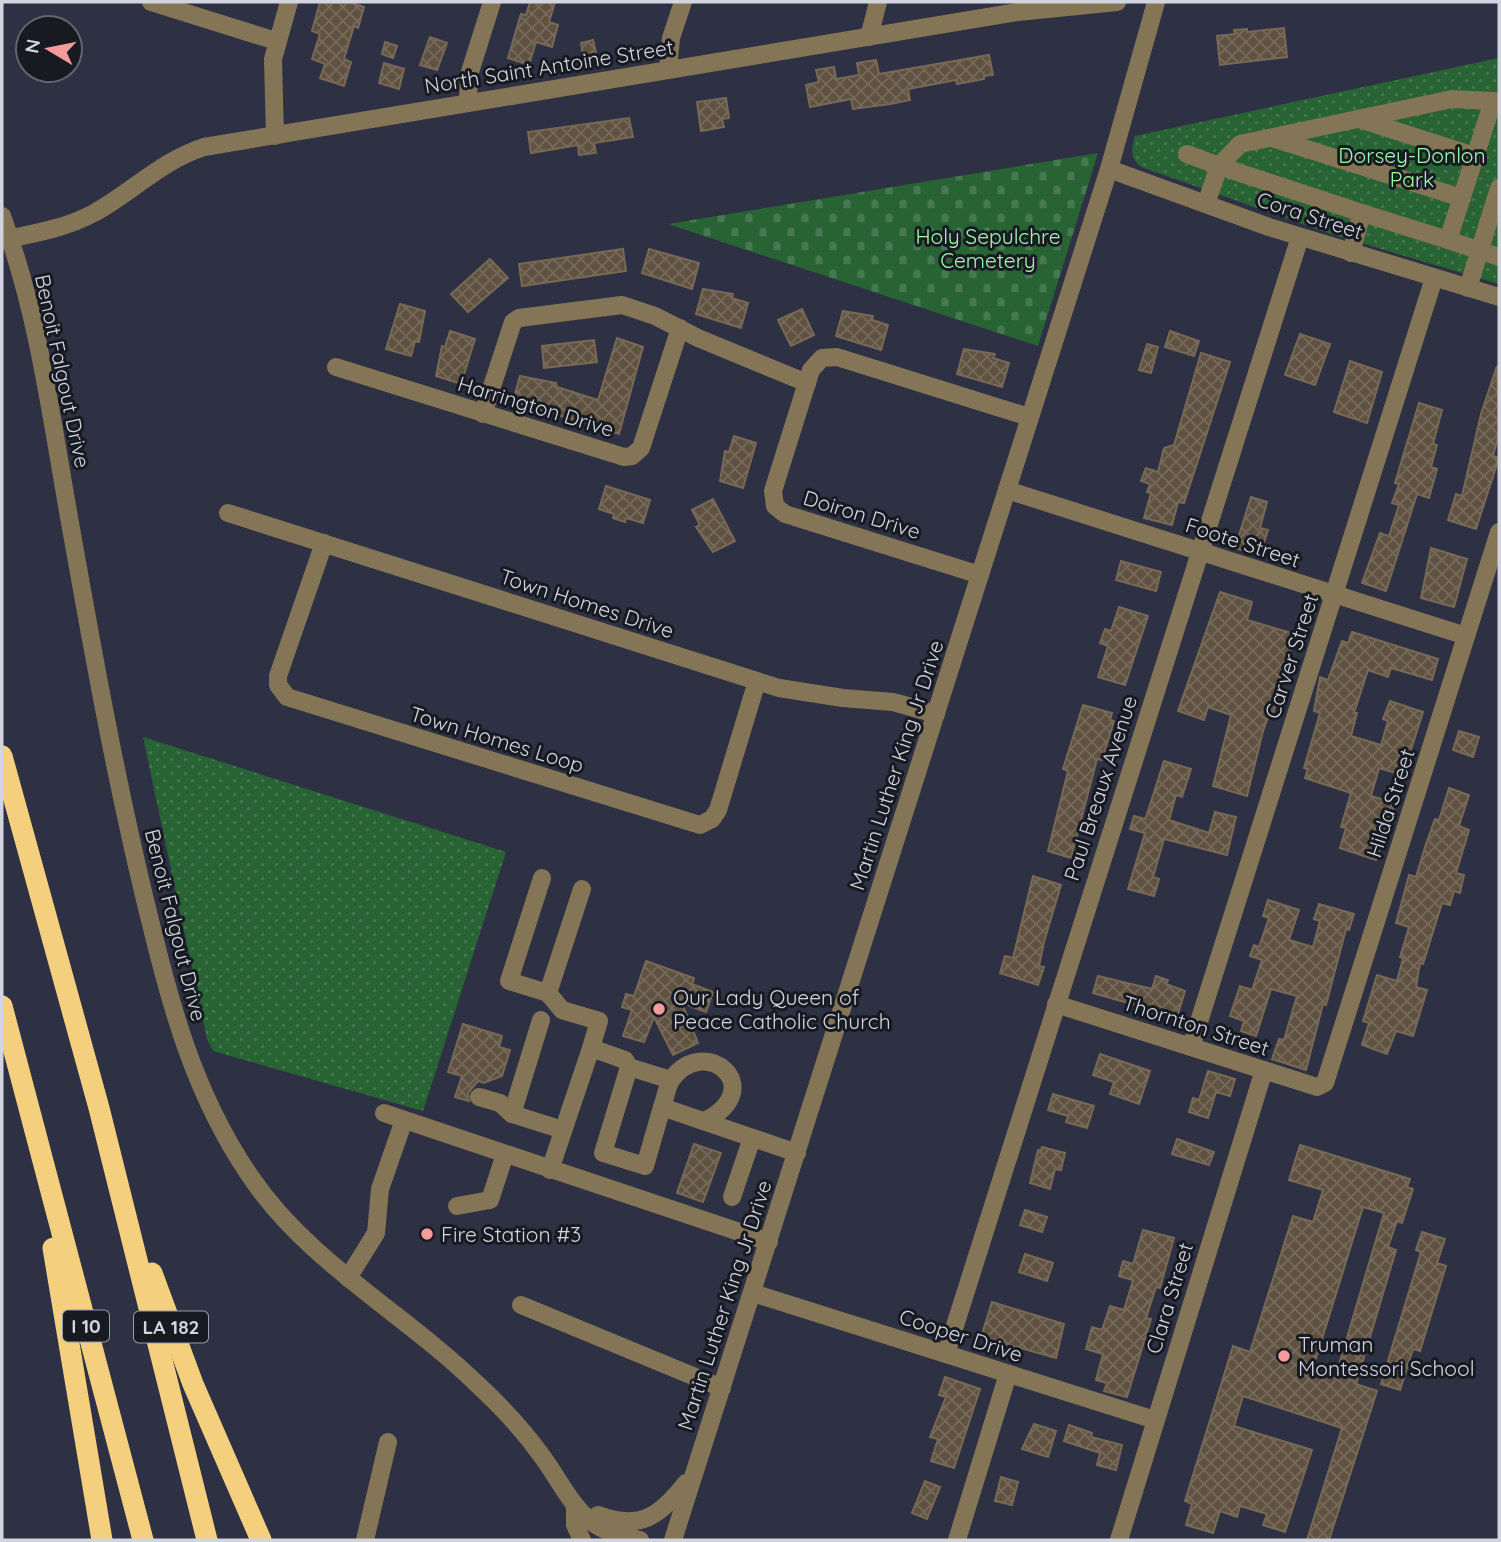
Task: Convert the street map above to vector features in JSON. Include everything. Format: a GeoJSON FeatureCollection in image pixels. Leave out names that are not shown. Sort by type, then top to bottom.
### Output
{"type":"FeatureCollection","features":[{"type":"Feature","properties":{"kind":"highway"},"geometry":{"type":"LineString","coordinates":[[2,756],[99,1108],[207,1540]]}},
{"type":"Feature","properties":{"kind":"highway","name":"I 10"},"geometry":{"type":"LineString","coordinates":[[2,1006],[143,1540]]}},
{"type":"Feature","properties":{"kind":"highway","name":"LA 182"},"geometry":{"type":"LineString","coordinates":[[99,1108],[164,1308],[261,1540]]}},
{"type":"Feature","properties":{"kind":"highway"},"geometry":{"type":"LineString","coordinates":[[30,1111],[102,1540]]}},
{"type":"Feature","properties":{"kind":"street"},"geometry":{"type":"LineString","coordinates":[[151,2],[276,41]]}},
{"type":"Feature","properties":{"kind":"street"},"geometry":{"type":"LineString","coordinates":[[275,136],[276,41],[289,2]]}},
{"type":"Feature","properties":{"kind":"street"},"geometry":{"type":"LineString","coordinates":[[468,102],[469,75],[492,2]]}},
{"type":"Feature","properties":{"kind":"street"},"geometry":{"type":"LineString","coordinates":[[668,70],[671,38],[682,2]]}},
{"type":"Feature","properties":{"kind":"street"},"geometry":{"type":"LineString","coordinates":[[869,37],[878,2]]}},
{"type":"Feature","properties":{"kind":"street","name":"North Saint Antoine Street"},"geometry":{"type":"LineString","coordinates":[[6,239],[72,223],[94,213],[178,156],[204,147],[869,37],[1018,7],[1117,2]]}},
{"type":"Feature","properties":{"kind":"street","name":"Martin Luther King Jr Drive"},"geometry":{"type":"LineString","coordinates":[[673,1540],[1109,169],[1156,2]]}},
{"type":"Feature","properties":{"kind":"street"},"geometry":{"type":"LineString","coordinates":[[1206,204],[1219,166],[1240,144],[1452,99],[1496,102],[1448,240]]}},
{"type":"Feature","properties":{"kind":"street"},"geometry":{"type":"LineString","coordinates":[[1359,118],[1475,156]]}},
{"type":"Feature","properties":{"kind":"street"},"geometry":{"type":"LineString","coordinates":[[1269,137],[1462,198]]}},
{"type":"Feature","properties":{"kind":"street"},"geometry":{"type":"LineString","coordinates":[[1188,154],[1499,257]]}},
{"type":"Feature","properties":{"kind":"street","name":"Cora Street"},"geometry":{"type":"LineString","coordinates":[[1109,169],[1300,237],[1499,297]]}},
{"type":"Feature","properties":{"kind":"street"},"geometry":{"type":"LineString","coordinates":[[1468,288],[1499,188]]}},
{"type":"Feature","properties":{"kind":"street"},"geometry":{"type":"LineString","coordinates":[[1351,253],[1363,213]]}},
{"type":"Feature","properties":{"kind":"street","name":"Benoit Falgout Drive"},"geometry":{"type":"LineString","coordinates":[[2,216],[6,239],[39,346],[125,818],[179,1033],[200,1088],[251,1178],[316,1253],[477,1384],[542,1455],[575,1505],[600,1533]]}},
{"type":"Feature","properties":{"kind":"street","name":"Paul Breaux Avenue"},"geometry":{"type":"LineString","coordinates":[[946,1354],[1300,237]]}},
{"type":"Feature","properties":{"kind":"street","name":"Carver Street"},"geometry":{"type":"LineString","coordinates":[[1191,1047],[1434,278]]}},
{"type":"Feature","properties":{"kind":"street"},"geometry":{"type":"LineString","coordinates":[[484,414],[509,328],[519,318],[621,305],[807,383],[815,363],[822,358],[837,357],[1029,417]]}},
{"type":"Feature","properties":{"kind":"street","name":"Harrington Drive"},"geometry":{"type":"LineString","coordinates":[[336,367],[624,457],[632,456],[641,447],[680,328]]}},
{"type":"Feature","properties":{"kind":"street","name":"Doiron Drive"},"geometry":{"type":"LineString","coordinates":[[807,383],[773,491],[775,506],[785,514],[981,575]]}},
{"type":"Feature","properties":{"kind":"street","name":"Foote Street"},"geometry":{"type":"LineString","coordinates":[[1007,490],[1466,636]]}},
{"type":"Feature","properties":{"kind":"street","name":"Town Homes Drive"},"geometry":{"type":"LineString","coordinates":[[228,513],[757,681],[799,692],[894,702],[936,715]]}},
{"type":"Feature","properties":{"kind":"street","name":"Hilda Street"},"geometry":{"type":"LineString","coordinates":[[1321,1087],[1499,532]]}},
{"type":"Feature","properties":{"kind":"street","name":"Town Homes Loop"},"geometry":{"type":"LineString","coordinates":[[324,543],[278,676],[278,685],[287,697],[700,825],[712,819],[718,810],[757,681]]}},
{"type":"Feature","properties":{"kind":"street"},"geometry":{"type":"LineString","coordinates":[[542,878],[509,981],[548,993],[562,1010],[599,1021],[550,1170]]}},
{"type":"Feature","properties":{"kind":"street"},"geometry":{"type":"LineString","coordinates":[[548,993],[582,889]]}},
{"type":"Feature","properties":{"kind":"street","name":"Thornton Street"},"geometry":{"type":"LineString","coordinates":[[1056,1004],[1321,1087]]}},
{"type":"Feature","properties":{"kind":"street"},"geometry":{"type":"LineString","coordinates":[[512,1114],[541,1020]]}},
{"type":"Feature","properties":{"kind":"street"},"geometry":{"type":"LineString","coordinates":[[591,1048],[625,1060],[629,1067],[671,1080]]}},
{"type":"Feature","properties":{"kind":"street"},"geometry":{"type":"LineString","coordinates":[[629,1067],[603,1153],[645,1166],[671,1080],[704,1061],[714,1061],[726,1070],[731,1083],[730,1101],[726,1109],[705,1121]]}},
{"type":"Feature","properties":{"kind":"street","name":"Clara Street"},"geometry":{"type":"LineString","coordinates":[[1119,1540],[1264,1070]]}},
{"type":"Feature","properties":{"kind":"street"},"geometry":{"type":"LineString","coordinates":[[479,1097],[500,1103],[512,1114],[563,1130]]}},
{"type":"Feature","properties":{"kind":"street"},"geometry":{"type":"LineString","coordinates":[[662,1107],[797,1153]]}},
{"type":"Feature","properties":{"kind":"street"},"geometry":{"type":"LineString","coordinates":[[384,1113],[769,1242]]}},
{"type":"Feature","properties":{"kind":"street"},"geometry":{"type":"LineString","coordinates":[[348,1278],[376,1233],[380,1189],[404,1120]]}},
{"type":"Feature","properties":{"kind":"street"},"geometry":{"type":"LineString","coordinates":[[732,1197],[752,1138]]}},
{"type":"Feature","properties":{"kind":"street"},"geometry":{"type":"LineString","coordinates":[[457,1206],[490,1200],[505,1154]]}},
{"type":"Feature","properties":{"kind":"street","name":"Cooper Drive"},"geometry":{"type":"LineString","coordinates":[[753,1293],[1155,1420]]}},
{"type":"Feature","properties":{"kind":"street"},"geometry":{"type":"LineString","coordinates":[[522,1305],[722,1388]]}},
{"type":"Feature","properties":{"kind":"street"},"geometry":{"type":"LineString","coordinates":[[957,1540],[1008,1374]]}},
{"type":"Feature","properties":{"kind":"street"},"geometry":{"type":"LineString","coordinates":[[365,1540],[388,1442]]}},
{"type":"Feature","properties":{"kind":"street"},"geometry":{"type":"LineString","coordinates":[[575,1505],[601,1517],[640,1522],[671,1502],[695,1471]]}},
{"type":"Feature","properties":{"kind":"street","name":"Benoit Falgout Drive"},"geometry":{"type":"LineString","coordinates":[[575,1505],[575,1525],[582,1540]]}},
{"type":"Feature","properties":{"kind":"street"},"geometry":{"type":"LineString","coordinates":[[600,1533],[640,1540]]}},
{"type":"Feature","properties":{"kind":"green space","name":"Dorsey-Donlon Park"},"geometry":{"type":"Polygon","coordinates":[[[1499,58],[1499,284],[1331,234],[1144,168],[1136,162],[1133,154],[1135,136],[1499,58]]]}},
{"type":"Feature","properties":{"kind":"green space","name":"Holy Sepulchre Cemetery"},"geometry":{"type":"Polygon","coordinates":[[[1098,153],[1038,346],[668,224],[1098,153]]]}},
{"type":"Feature","properties":{"kind":"green space"},"geometry":{"type":"Polygon","coordinates":[[[143,737],[506,852],[423,1111],[213,1051],[207,1039],[143,737]]]}},
{"type":"Feature","properties":{"kind":"building"},"geometry":{"type":"Polygon","coordinates":[[[320,2],[349,2],[364,7],[358,28],[354,26],[344,59],[351,62],[344,86],[320,78],[325,64],[312,59],[320,34],[312,31],[320,2]]]}},
{"type":"Feature","properties":{"kind":"building"},"geometry":{"type":"Polygon","coordinates":[[[530,2],[555,2],[549,22],[558,25],[552,47],[536,42],[529,65],[508,58],[521,14],[526,15],[530,2]]]}},
{"type":"Feature","properties":{"kind":"building"},"geometry":{"type":"Polygon","coordinates":[[[1284,28],[1287,57],[1220,65],[1217,36],[1235,34],[1234,30],[1247,29],[1247,32],[1284,28]]]}},
{"type":"Feature","properties":{"kind":"building"},"geometry":{"type":"Polygon","coordinates":[[[430,37],[447,43],[437,70],[420,65],[430,37]]]}},
{"type":"Feature","properties":{"kind":"building"},"geometry":{"type":"Polygon","coordinates":[[[593,40],[596,53],[583,55],[581,43],[593,40]]]}},
{"type":"Feature","properties":{"kind":"building"},"geometry":{"type":"Polygon","coordinates":[[[385,42],[397,46],[393,58],[382,54],[385,42]]]}},
{"type":"Feature","properties":{"kind":"building"},"geometry":{"type":"Polygon","coordinates":[[[989,55],[993,75],[984,76],[984,79],[957,84],[956,80],[908,89],[910,100],[890,104],[853,109],[851,99],[810,107],[806,85],[819,82],[816,70],[834,67],[836,79],[859,75],[857,63],[876,60],[879,74],[989,55]]]}},
{"type":"Feature","properties":{"kind":"building"},"geometry":{"type":"Polygon","coordinates":[[[384,63],[404,69],[399,89],[379,83],[384,63]]]}},
{"type":"Feature","properties":{"kind":"building"},"geometry":{"type":"Polygon","coordinates":[[[726,98],[729,118],[722,119],[724,127],[701,131],[697,102],[726,98]]]}},
{"type":"Feature","properties":{"kind":"building"},"geometry":{"type":"Polygon","coordinates":[[[629,118],[633,137],[594,143],[596,153],[579,155],[578,145],[531,153],[528,132],[629,118]]]}},
{"type":"Feature","properties":{"kind":"building"},"geometry":{"type":"Polygon","coordinates":[[[623,249],[626,271],[522,286],[519,264],[623,249]]]}},
{"type":"Feature","properties":{"kind":"building"},"geometry":{"type":"Polygon","coordinates":[[[649,249],[699,263],[692,289],[642,273],[649,249]]]}},
{"type":"Feature","properties":{"kind":"building"},"geometry":{"type":"Polygon","coordinates":[[[490,259],[508,278],[468,312],[451,294],[490,259]]]}},
{"type":"Feature","properties":{"kind":"building"},"geometry":{"type":"Polygon","coordinates":[[[703,289],[733,294],[732,298],[748,303],[741,328],[696,314],[703,289]]]}},
{"type":"Feature","properties":{"kind":"building"},"geometry":{"type":"Polygon","coordinates":[[[400,304],[425,311],[419,342],[415,341],[411,356],[386,349],[400,304]]]}},
{"type":"Feature","properties":{"kind":"building"},"geometry":{"type":"Polygon","coordinates":[[[802,309],[814,335],[791,346],[778,320],[802,309]]]}},
{"type":"Feature","properties":{"kind":"building"},"geometry":{"type":"Polygon","coordinates":[[[843,311],[873,316],[872,320],[888,325],[881,350],[836,336],[843,311]]]}},
{"type":"Feature","properties":{"kind":"building"},"geometry":{"type":"Polygon","coordinates":[[[450,331],[475,339],[461,384],[436,376],[442,346],[445,347],[450,331]]]}},
{"type":"Feature","properties":{"kind":"building"},"geometry":{"type":"Polygon","coordinates":[[[1170,331],[1199,341],[1194,356],[1165,347],[1170,331]]]}},
{"type":"Feature","properties":{"kind":"building"},"geometry":{"type":"Polygon","coordinates":[[[1300,334],[1330,344],[1315,385],[1285,375],[1300,334]]]}},
{"type":"Feature","properties":{"kind":"building"},"geometry":{"type":"Polygon","coordinates":[[[617,338],[643,347],[619,434],[513,401],[520,376],[556,383],[557,387],[598,400],[617,338]]]}},
{"type":"Feature","properties":{"kind":"building"},"geometry":{"type":"Polygon","coordinates":[[[594,340],[597,362],[544,368],[542,346],[594,340]]]}},
{"type":"Feature","properties":{"kind":"building"},"geometry":{"type":"Polygon","coordinates":[[[1147,344],[1158,347],[1151,373],[1139,370],[1147,344]]]}},
{"type":"Feature","properties":{"kind":"building"},"geometry":{"type":"Polygon","coordinates":[[[964,349],[995,354],[993,358],[1009,363],[1002,387],[957,374],[964,349]]]}},
{"type":"Feature","properties":{"kind":"building"},"geometry":{"type":"Polygon","coordinates":[[[1201,353],[1230,362],[1184,503],[1178,502],[1172,525],[1144,518],[1151,493],[1147,492],[1150,484],[1141,481],[1146,468],[1158,472],[1164,448],[1174,445],[1201,353]]]}},
{"type":"Feature","properties":{"kind":"building"},"geometry":{"type":"Polygon","coordinates":[[[1350,361],[1382,372],[1367,423],[1334,412],[1350,361]]]}},
{"type":"Feature","properties":{"kind":"building"},"geometry":{"type":"Polygon","coordinates":[[[1497,366],[1499,434],[1493,456],[1499,458],[1476,529],[1448,520],[1456,494],[1462,496],[1481,414],[1497,366]]]}},
{"type":"Feature","properties":{"kind":"building"},"geometry":{"type":"Polygon","coordinates":[[[1419,403],[1442,410],[1433,444],[1437,445],[1431,467],[1437,469],[1429,498],[1417,494],[1386,591],[1362,583],[1380,533],[1389,536],[1399,505],[1392,503],[1399,484],[1395,483],[1419,403]]]}},
{"type":"Feature","properties":{"kind":"building"},"geometry":{"type":"Polygon","coordinates":[[[734,436],[756,443],[743,488],[720,481],[725,451],[729,452],[734,436]]]}},
{"type":"Feature","properties":{"kind":"building"},"geometry":{"type":"Polygon","coordinates":[[[606,486],[650,500],[643,523],[626,518],[625,522],[613,518],[614,514],[599,509],[606,486]]]}},
{"type":"Feature","properties":{"kind":"building"},"geometry":{"type":"Polygon","coordinates":[[[1251,497],[1267,502],[1260,528],[1268,530],[1260,555],[1235,548],[1251,497]]]}},
{"type":"Feature","properties":{"kind":"building"},"geometry":{"type":"Polygon","coordinates":[[[713,499],[735,541],[713,552],[696,527],[700,525],[692,510],[713,499]]]}},
{"type":"Feature","properties":{"kind":"building"},"geometry":{"type":"Polygon","coordinates":[[[1431,548],[1467,559],[1454,607],[1421,598],[1431,548]]]}},
{"type":"Feature","properties":{"kind":"building"},"geometry":{"type":"Polygon","coordinates":[[[1121,561],[1161,572],[1156,591],[1116,580],[1121,561]]]}},
{"type":"Feature","properties":{"kind":"building"},"geometry":{"type":"Polygon","coordinates":[[[1220,592],[1252,602],[1247,620],[1295,634],[1273,713],[1270,712],[1263,731],[1247,796],[1213,786],[1231,715],[1208,707],[1204,720],[1178,711],[1220,592]]]}},
{"type":"Feature","properties":{"kind":"building"},"geometry":{"type":"Polygon","coordinates":[[[1119,607],[1148,616],[1125,685],[1098,677],[1108,646],[1100,643],[1105,629],[1111,631],[1119,607]]]}},
{"type":"Feature","properties":{"kind":"building"},"geometry":{"type":"Polygon","coordinates":[[[1352,632],[1438,659],[1432,680],[1391,668],[1388,677],[1368,670],[1354,713],[1357,713],[1351,736],[1381,745],[1388,721],[1383,719],[1390,701],[1423,712],[1403,775],[1379,768],[1371,796],[1395,803],[1376,860],[1340,848],[1346,828],[1341,827],[1351,793],[1305,778],[1308,769],[1304,768],[1320,713],[1314,711],[1320,677],[1328,680],[1342,641],[1348,643],[1352,632]]]}},
{"type":"Feature","properties":{"kind":"building"},"geometry":{"type":"Polygon","coordinates":[[[1083,705],[1112,713],[1110,720],[1114,721],[1102,760],[1097,759],[1071,858],[1048,851],[1068,771],[1063,769],[1083,705]]]}},
{"type":"Feature","properties":{"kind":"building"},"geometry":{"type":"Polygon","coordinates":[[[1459,731],[1479,737],[1473,757],[1453,750],[1459,731]]]}},
{"type":"Feature","properties":{"kind":"building"},"geometry":{"type":"Polygon","coordinates":[[[1164,761],[1191,769],[1182,797],[1176,795],[1169,820],[1209,833],[1215,812],[1236,817],[1227,855],[1164,839],[1153,877],[1159,879],[1154,896],[1128,889],[1145,833],[1130,829],[1134,816],[1145,819],[1164,761]]]}},
{"type":"Feature","properties":{"kind":"building"},"geometry":{"type":"Polygon","coordinates":[[[1449,788],[1469,795],[1459,826],[1469,830],[1456,873],[1464,875],[1460,893],[1454,891],[1450,905],[1442,903],[1423,964],[1420,963],[1416,987],[1427,990],[1413,1036],[1396,1031],[1387,1054],[1362,1045],[1369,1023],[1363,1021],[1377,975],[1397,981],[1403,958],[1400,957],[1409,927],[1396,923],[1409,875],[1416,877],[1435,819],[1439,820],[1449,788]]]}},
{"type":"Feature","properties":{"kind":"building"},"geometry":{"type":"Polygon","coordinates":[[[1033,876],[1061,885],[1044,942],[1039,966],[1044,967],[1038,985],[1000,973],[1005,956],[1013,958],[1033,876]]]}},
{"type":"Feature","properties":{"kind":"building"},"geometry":{"type":"Polygon","coordinates":[[[1268,900],[1299,910],[1289,940],[1313,947],[1320,921],[1314,919],[1319,904],[1354,914],[1349,930],[1346,929],[1306,1070],[1272,1059],[1279,1039],[1284,1040],[1297,996],[1271,989],[1256,1036],[1241,1031],[1244,1021],[1230,1016],[1240,986],[1252,990],[1262,960],[1250,956],[1254,945],[1259,947],[1269,918],[1263,916],[1268,900]]]}},
{"type":"Feature","properties":{"kind":"building","name":"Our Lady Queen of Peace Catholic Church"},"geometry":{"type":"Polygon","coordinates":[[[646,961],[694,978],[692,984],[713,992],[706,1012],[682,1003],[698,1043],[673,1055],[654,1017],[644,1042],[623,1036],[632,1010],[622,1007],[626,994],[634,996],[646,961]]]}},
{"type":"Feature","properties":{"kind":"building"},"geometry":{"type":"Polygon","coordinates":[[[1098,976],[1152,989],[1156,976],[1168,980],[1166,984],[1185,991],[1177,1017],[1093,993],[1098,976]]]}},
{"type":"Feature","properties":{"kind":"building"},"geometry":{"type":"Polygon","coordinates":[[[463,1024],[502,1036],[499,1047],[510,1050],[502,1076],[484,1083],[478,1081],[468,1093],[469,1101],[455,1097],[462,1076],[448,1072],[463,1024]]]}},
{"type":"Feature","properties":{"kind":"building"},"geometry":{"type":"Polygon","coordinates":[[[1100,1054],[1150,1071],[1139,1104],[1110,1094],[1114,1082],[1093,1075],[1100,1054]]]}},
{"type":"Feature","properties":{"kind":"building"},"geometry":{"type":"Polygon","coordinates":[[[1208,1071],[1235,1079],[1230,1096],[1216,1092],[1208,1118],[1189,1112],[1193,1098],[1199,1100],[1208,1071]]]}},
{"type":"Feature","properties":{"kind":"building"},"geometry":{"type":"Polygon","coordinates":[[[1053,1094],[1094,1106],[1087,1128],[1066,1122],[1068,1116],[1048,1110],[1053,1094]]]}},
{"type":"Feature","properties":{"kind":"building"},"geometry":{"type":"Polygon","coordinates":[[[1177,1139],[1214,1152],[1209,1165],[1172,1154],[1177,1139]]]}},
{"type":"Feature","properties":{"kind":"building"},"geometry":{"type":"Polygon","coordinates":[[[694,1144],[721,1153],[703,1202],[677,1193],[694,1144]]]}},
{"type":"Feature","properties":{"kind":"building"},"geometry":{"type":"Polygon","coordinates":[[[1300,1145],[1410,1179],[1407,1187],[1413,1189],[1402,1223],[1397,1221],[1388,1247],[1396,1250],[1356,1384],[1377,1391],[1329,1540],[1307,1540],[1342,1428],[1243,1396],[1234,1426],[1312,1450],[1285,1532],[1263,1525],[1267,1514],[1240,1506],[1237,1517],[1220,1511],[1213,1533],[1186,1525],[1192,1504],[1185,1501],[1233,1346],[1250,1352],[1293,1216],[1313,1222],[1323,1190],[1289,1180],[1300,1145]],[[1363,1207],[1312,1371],[1335,1378],[1384,1213],[1363,1207]]]}},
{"type":"Feature","properties":{"kind":"building"},"geometry":{"type":"Polygon","coordinates":[[[1042,1147],[1065,1153],[1061,1170],[1055,1169],[1050,1189],[1030,1183],[1038,1150],[1041,1151],[1042,1147]]]}},
{"type":"Feature","properties":{"kind":"building"},"geometry":{"type":"Polygon","coordinates":[[[1025,1210],[1047,1217],[1042,1232],[1020,1225],[1025,1210]]]}},
{"type":"Feature","properties":{"kind":"building"},"geometry":{"type":"Polygon","coordinates":[[[1143,1230],[1174,1238],[1160,1288],[1156,1287],[1146,1318],[1151,1319],[1127,1397],[1104,1391],[1107,1383],[1096,1380],[1103,1354],[1086,1349],[1092,1327],[1102,1330],[1110,1306],[1124,1310],[1133,1280],[1119,1276],[1123,1261],[1133,1264],[1143,1230]]]}},
{"type":"Feature","properties":{"kind":"building"},"geometry":{"type":"Polygon","coordinates":[[[1422,1232],[1445,1239],[1437,1263],[1446,1266],[1420,1351],[1413,1349],[1400,1390],[1381,1384],[1421,1252],[1416,1250],[1422,1232]]]}},
{"type":"Feature","properties":{"kind":"building"},"geometry":{"type":"Polygon","coordinates":[[[1025,1254],[1053,1263],[1047,1281],[1019,1272],[1025,1254]]]}},
{"type":"Feature","properties":{"kind":"building"},"geometry":{"type":"Polygon","coordinates":[[[992,1302],[1064,1324],[1056,1358],[981,1337],[992,1302]]]}},
{"type":"Feature","properties":{"kind":"building"},"geometry":{"type":"Polygon","coordinates":[[[945,1377],[980,1389],[954,1468],[931,1461],[938,1439],[930,1437],[946,1397],[939,1395],[945,1377]]]}},
{"type":"Feature","properties":{"kind":"building"},"geometry":{"type":"Polygon","coordinates":[[[1034,1424],[1056,1431],[1048,1457],[1022,1449],[1034,1424]]]}},
{"type":"Feature","properties":{"kind":"building"},"geometry":{"type":"Polygon","coordinates":[[[1069,1425],[1092,1433],[1091,1437],[1122,1445],[1116,1470],[1097,1465],[1100,1453],[1064,1441],[1069,1425]]]}},
{"type":"Feature","properties":{"kind":"building"},"geometry":{"type":"Polygon","coordinates":[[[1001,1477],[1018,1482],[1012,1505],[995,1501],[1001,1477]]]}},
{"type":"Feature","properties":{"kind":"building"},"geometry":{"type":"Polygon","coordinates":[[[925,1481],[940,1487],[927,1519],[912,1513],[925,1481]]]}},
{"type":"Feature","properties":{"kind":"place","name":"Our Lady Queen of Peace Catholic Church"},"geometry":{"type":"Point","coordinates":[659,1009]}},
{"type":"Feature","properties":{"kind":"place","name":"Fire Station #3"},"geometry":{"type":"Point","coordinates":[427,1234]}},
{"type":"Feature","properties":{"kind":"place","name":"Truman Montessori School"},"geometry":{"type":"Point","coordinates":[1284,1356]}}]}
